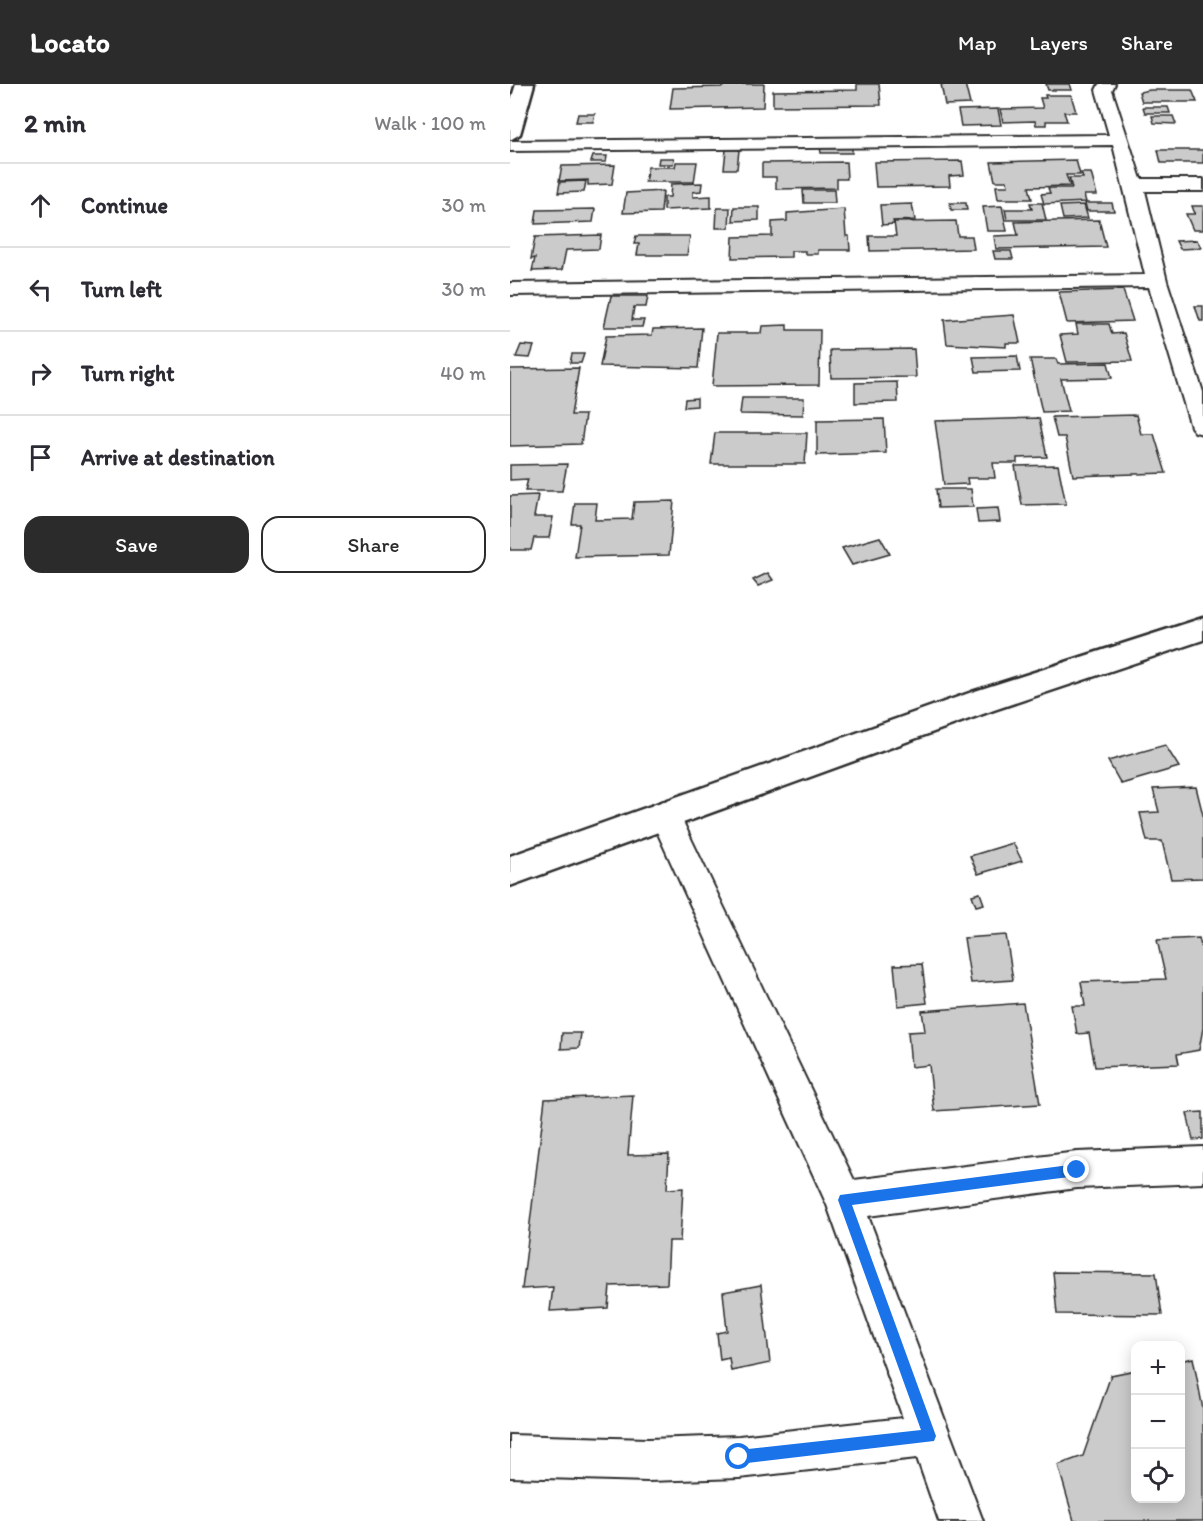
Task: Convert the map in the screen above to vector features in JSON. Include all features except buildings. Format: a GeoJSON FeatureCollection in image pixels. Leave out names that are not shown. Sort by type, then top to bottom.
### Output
{"type":"FeatureCollection","features":[{"type":"Feature","properties":{"kind":"street"},"geometry":{"type":"LineString","coordinates":[[510,134],[525,84]]}},
{"type":"Feature","properties":{"kind":"street"},"geometry":{"type":"LineString","coordinates":[[1107,84],[1104,90],[1134,185],[1157,281],[1203,427]]}},
{"type":"Feature","properties":{"kind":"street"},"geometry":{"type":"LineString","coordinates":[[510,146],[1119,140]]}},
{"type":"Feature","properties":{"kind":"street"},"geometry":{"type":"LineString","coordinates":[[1134,185],[1203,185]]}},
{"type":"Feature","properties":{"kind":"street"},"geometry":{"type":"LineString","coordinates":[[510,289],[1157,281]]}},
{"type":"Feature","properties":{"kind":"street"},"geometry":{"type":"LineString","coordinates":[[510,871],[983,701],[1203,629]]}},
{"type":"Feature","properties":{"kind":"street"},"geometry":{"type":"LineString","coordinates":[[664,814],[844,1200],[961,1521]]}},
{"type":"Feature","properties":{"kind":"street"},"geometry":{"type":"LineString","coordinates":[[844,1200],[1077,1170],[1203,1165]]}},
{"type":"Feature","properties":{"kind":"street"},"geometry":{"type":"LineString","coordinates":[[510,1456],[648,1460],[739,1457],[930,1436]]}},
{"type":"Feature","properties":{"kind":"route"},"geometry":{"type":"LineString","coordinates":[[739,1457],[930,1436],[844,1200],[1077,1170]]}}]}
